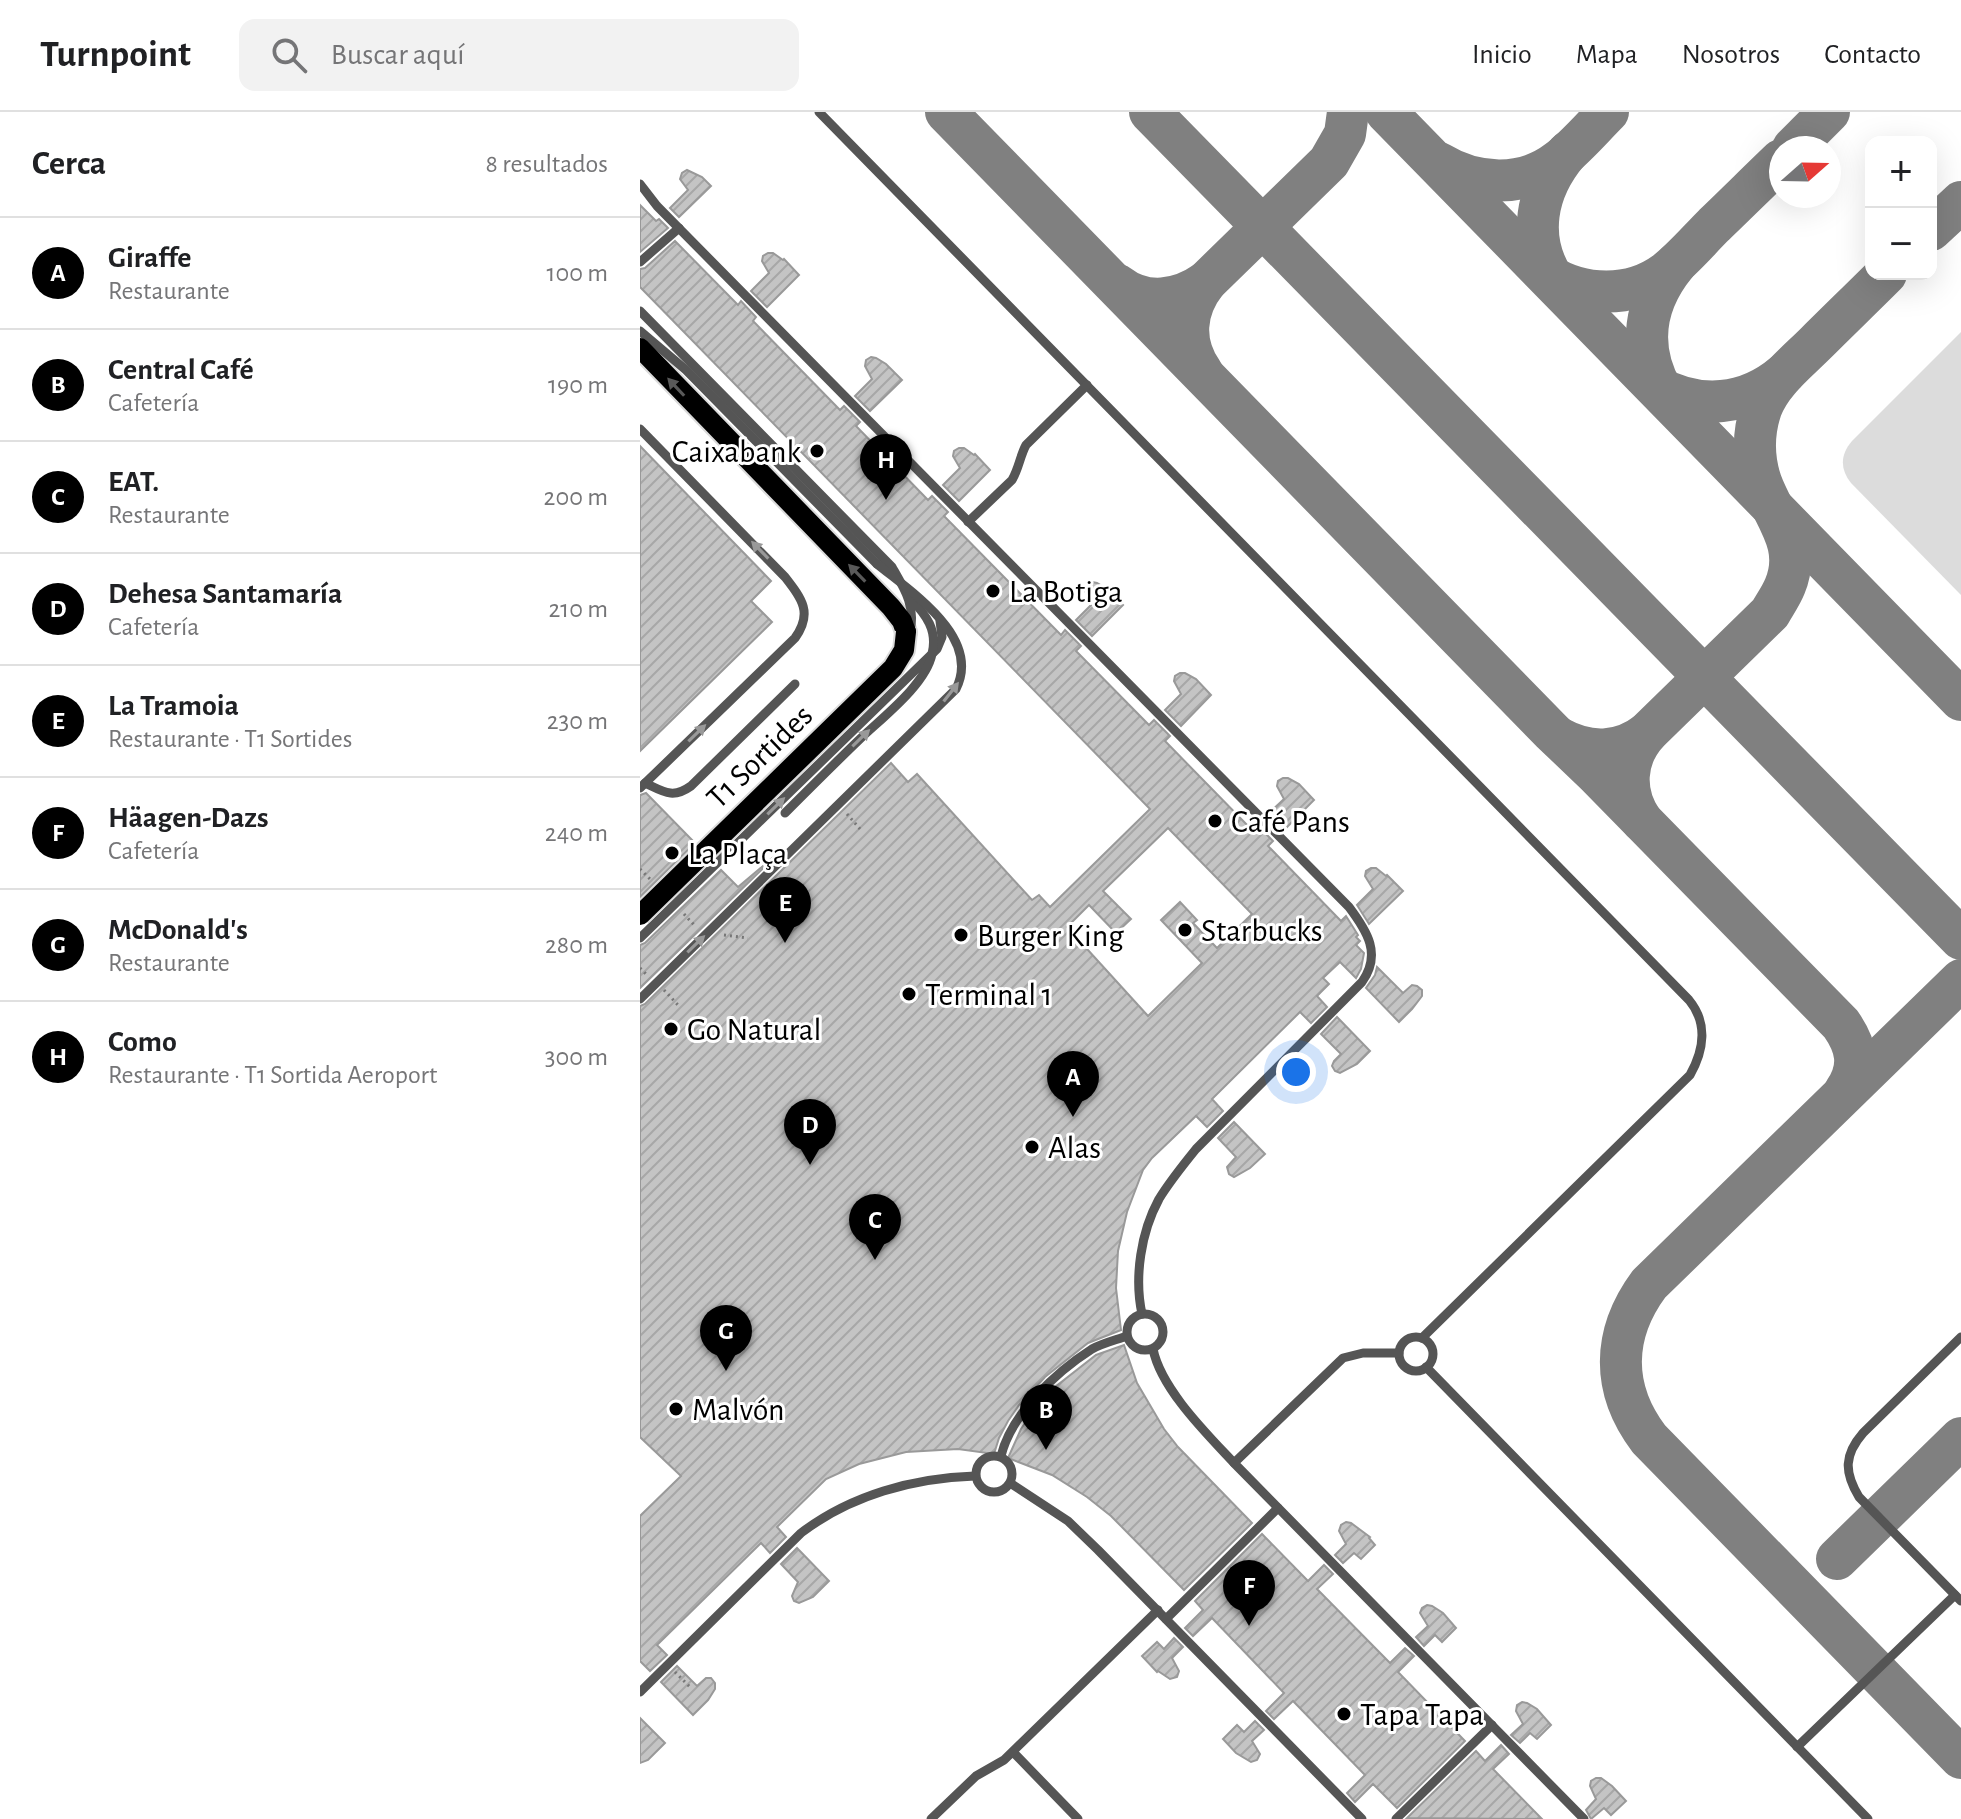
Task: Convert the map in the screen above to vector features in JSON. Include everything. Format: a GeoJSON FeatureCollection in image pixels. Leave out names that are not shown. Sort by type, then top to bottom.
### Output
{"type":"FeatureCollection","features":[{"type":"Feature","properties":{"kind":"main road","name":"T1 Sortides"},"geometry":{"type":"LineString","coordinates":[[640,348],[891,607],[906,632],[904,650],[893,668],[640,915]]}},
{"type":"Feature","properties":{"kind":"lane"},"geometry":{"type":"LineString","coordinates":[[819,112],[1689,1000],[1698,1014],[1703,1044],[1690,1075],[1422,1338]]}},
{"type":"Feature","properties":{"kind":"lane"},"geometry":{"type":"LineString","coordinates":[[640,184],[657,206],[1349,907],[1370,940],[1371,964],[1362,982],[1196,1149],[1157,1202],[1146,1233],[1140,1264],[1142,1314]]}},
{"type":"Feature","properties":{"kind":"lane"},"geometry":{"type":"LineString","coordinates":[[640,262],[679,228]]}},
{"type":"Feature","properties":{"kind":"lane"},"geometry":{"type":"LineString","coordinates":[[640,311],[892,567],[940,619],[943,631],[937,649],[640,938]]}},
{"type":"Feature","properties":{"kind":"lane"},"geometry":{"type":"LineString","coordinates":[[640,331],[686,370],[877,564],[946,624],[956,643],[962,666],[956,689],[640,999]]}},
{"type":"Feature","properties":{"kind":"lane"},"geometry":{"type":"LineString","coordinates":[[968,522],[1012,480],[1026,445],[1087,385]]}},
{"type":"Feature","properties":{"kind":"lane"},"geometry":{"type":"LineString","coordinates":[[640,429],[790,584],[805,611],[802,628],[795,638],[643,786],[666,793],[681,793],[795,684]]}},
{"type":"Feature","properties":{"kind":"lane"},"geometry":{"type":"LineString","coordinates":[[640,903],[902,645],[911,629],[912,610],[892,567]]}},
{"type":"Feature","properties":{"kind":"lane"},"geometry":{"type":"LineString","coordinates":[[785,813],[912,688],[923,673],[932,657],[934,645],[928,611]]}},
{"type":"Feature","properties":{"kind":"lane"},"geometry":{"type":"LineString","coordinates":[[1142,1314],[1153,1316],[1162,1325],[1162,1340],[1153,1349],[1140,1350],[1127,1336],[1128,1325],[1142,1314]]}},
{"type":"Feature","properties":{"kind":"lane"},"geometry":{"type":"LineString","coordinates":[[1001,1456],[1013,1427],[1049,1383],[1094,1348],[1127,1336]]}},
{"type":"Feature","properties":{"kind":"lane"},"geometry":{"type":"LineString","coordinates":[[1797,1747],[1958,1598],[1859,1497],[1850,1483],[1848,1470],[1854,1444],[1863,1433],[1961,1337]]}},
{"type":"Feature","properties":{"kind":"lane"},"geometry":{"type":"LineString","coordinates":[[1422,1338],[1430,1346],[1432,1358],[1426,1367],[1417,1371],[1401,1362],[1399,1353],[1407,1340],[1422,1338]]}},
{"type":"Feature","properties":{"kind":"lane"},"geometry":{"type":"LineString","coordinates":[[1153,1349],[1168,1383],[1189,1414],[1584,1819]]}},
{"type":"Feature","properties":{"kind":"lane"},"geometry":{"type":"LineString","coordinates":[[1234,1463],[1343,1358],[1363,1353],[1399,1353]]}},
{"type":"Feature","properties":{"kind":"lane"},"geometry":{"type":"LineString","coordinates":[[1426,1367],[1868,1819]]}},
{"type":"Feature","properties":{"kind":"lane"},"geometry":{"type":"LineString","coordinates":[[1001,1456],[1009,1463],[1012,1472],[1010,1483],[1003,1490],[991,1492],[982,1488],[975,1476],[979,1463],[985,1457],[1001,1456]]}},
{"type":"Feature","properties":{"kind":"lane"},"geometry":{"type":"LineString","coordinates":[[640,1692],[801,1533],[818,1520],[855,1500],[888,1489],[923,1481],[975,1476]]}},
{"type":"Feature","properties":{"kind":"lane"},"geometry":{"type":"LineString","coordinates":[[1010,1483],[1068,1521],[1362,1819]]}},
{"type":"Feature","properties":{"kind":"lane"},"geometry":{"type":"LineString","coordinates":[[1166,1619],[1278,1508]]}},
{"type":"Feature","properties":{"kind":"lane"},"geometry":{"type":"LineString","coordinates":[[931,1819],[976,1776],[999,1764],[1013,1752],[1158,1610]]}},
{"type":"Feature","properties":{"kind":"lane"},"geometry":{"type":"LineString","coordinates":[[1396,1819],[1492,1725]]}},
{"type":"Feature","properties":{"kind":"lane"},"geometry":{"type":"LineString","coordinates":[[1013,1752],[1078,1819]]}},
{"type":"Feature","properties":{"kind":"path"},"geometry":{"type":"LineString","coordinates":[[838,805],[860,829]]}},
{"type":"Feature","properties":{"kind":"path"},"geometry":{"type":"LineString","coordinates":[[760,883],[782,906]]}},
{"type":"Feature","properties":{"kind":"shaded area"},"geometry":{"type":"Polygon","coordinates":[[[1961,332],[1961,595],[1851,483],[1843,462],[1852,441],[1961,332]]]}},
{"type":"Feature","properties":{"kind":"building"},"geometry":{"type":"Polygon","coordinates":[[[687,170],[702,177],[711,186],[679,217],[670,208],[688,190],[680,179],[687,170]]]}},
{"type":"Feature","properties":{"kind":"building"},"geometry":{"type":"Polygon","coordinates":[[[640,205],[668,228],[640,252],[640,205]]]}},
{"type":"Feature","properties":{"kind":"building","name":"Terminal 1"},"geometry":{"type":"Polygon","coordinates":[[[675,241],[738,305],[741,301],[756,317],[753,321],[840,410],[844,406],[860,422],[856,426],[928,500],[932,496],[948,512],[944,516],[1061,635],[1065,630],[1081,646],[1076,651],[1149,725],[1154,720],[1170,736],[1165,741],[1252,830],[1257,825],[1273,841],[1268,846],[1341,921],[1346,916],[1358,935],[1356,937],[1360,941],[1356,945],[1364,953],[1356,978],[1340,962],[1323,978],[1329,984],[1317,996],[1327,1007],[1311,1023],[1300,1012],[1212,1099],[1223,1111],[1207,1127],[1196,1116],[1143,1170],[1127,1212],[1118,1251],[1116,1288],[1121,1330],[1088,1343],[1045,1377],[1008,1421],[994,1454],[958,1449],[906,1452],[859,1464],[826,1479],[777,1527],[786,1537],[770,1553],[761,1543],[657,1645],[667,1655],[650,1671],[640,1661],[640,1516],[681,1476],[640,1437],[640,1006],[891,763],[908,782],[917,774],[1032,900],[1039,895],[1050,907],[1150,809],[640,287],[640,269],[675,241]],[[1168,828],[1103,891],[1131,919],[1116,933],[1089,905],[1067,927],[1148,1016],[1202,963],[1161,920],[1180,902],[1197,920],[1193,923],[1217,948],[1252,914],[1168,828]]]}},
{"type":"Feature","properties":{"kind":"building"},"geometry":{"type":"Polygon","coordinates":[[[768,253],[784,259],[799,275],[767,307],[751,291],[769,273],[762,261],[768,253]]]}},
{"type":"Feature","properties":{"kind":"building"},"geometry":{"type":"Polygon","coordinates":[[[871,357],[886,364],[902,380],[870,411],[855,396],[872,379],[865,366],[866,360],[871,357]]]}},
{"type":"Feature","properties":{"kind":"building"},"geometry":{"type":"Polygon","coordinates":[[[640,446],[771,581],[751,601],[772,622],[640,751],[640,446]]]}},
{"type":"Feature","properties":{"kind":"building"},"geometry":{"type":"Polygon","coordinates":[[[959,448],[975,454],[990,470],[959,501],[943,485],[960,468],[953,456],[959,448]]]}},
{"type":"Feature","properties":{"kind":"building"},"geometry":{"type":"Polygon","coordinates":[[[1092,582],[1107,589],[1123,605],[1092,636],[1076,620],[1093,603],[1085,591],[1092,582]]]}},
{"type":"Feature","properties":{"kind":"building"},"geometry":{"type":"Polygon","coordinates":[[[1180,673],[1196,679],[1211,695],[1181,726],[1165,710],[1181,694],[1174,681],[1180,673]]]}},
{"type":"Feature","properties":{"kind":"building"},"geometry":{"type":"Polygon","coordinates":[[[1283,778],[1299,784],[1314,800],[1284,830],[1268,814],[1284,799],[1277,786],[1283,778]]]}},
{"type":"Feature","properties":{"kind":"building"},"geometry":{"type":"Polygon","coordinates":[[[646,793],[695,843],[640,897],[640,795],[646,793]]]}},
{"type":"Feature","properties":{"kind":"building"},"geometry":{"type":"Polygon","coordinates":[[[784,848],[640,988],[640,945],[721,870],[738,887],[784,848]]]}},
{"type":"Feature","properties":{"kind":"building"},"geometry":{"type":"Polygon","coordinates":[[[1371,868],[1387,875],[1403,891],[1369,924],[1357,905],[1373,889],[1365,876],[1371,868]]]}},
{"type":"Feature","properties":{"kind":"building"},"geometry":{"type":"Polygon","coordinates":[[[1377,967],[1403,993],[1412,985],[1422,990],[1422,996],[1399,1022],[1366,988],[1377,967]]]}},
{"type":"Feature","properties":{"kind":"building"},"geometry":{"type":"Polygon","coordinates":[[[1337,1017],[1370,1051],[1357,1064],[1340,1073],[1332,1066],[1341,1054],[1321,1034],[1337,1017]]]}},
{"type":"Feature","properties":{"kind":"building"},"geometry":{"type":"Polygon","coordinates":[[[1234,1122],[1265,1154],[1234,1177],[1227,1167],[1236,1157],[1218,1138],[1234,1122]]]}},
{"type":"Feature","properties":{"kind":"building"},"geometry":{"type":"Polygon","coordinates":[[[1124,1345],[1137,1383],[1164,1429],[1252,1523],[1184,1590],[1111,1516],[1087,1497],[1052,1475],[1008,1458],[1021,1429],[1055,1387],[1096,1355],[1124,1345]]]}},
{"type":"Feature","properties":{"kind":"building"},"geometry":{"type":"Polygon","coordinates":[[[1346,1522],[1370,1537],[1375,1545],[1361,1559],[1354,1553],[1343,1563],[1335,1555],[1346,1544],[1339,1531],[1346,1522]]]}},
{"type":"Feature","properties":{"kind":"building"},"geometry":{"type":"Polygon","coordinates":[[[1262,1534],[1308,1581],[1324,1565],[1333,1574],[1317,1589],[1390,1663],[1405,1648],[1414,1656],[1398,1672],[1465,1741],[1397,1808],[1373,1784],[1355,1802],[1347,1793],[1365,1775],[1293,1701],[1274,1719],[1266,1711],[1284,1693],[1212,1618],[1193,1636],[1185,1628],[1203,1610],[1195,1601],[1262,1534]]]}},
{"type":"Feature","properties":{"kind":"building"},"geometry":{"type":"Polygon","coordinates":[[[797,1548],[829,1581],[813,1597],[799,1603],[792,1596],[798,1582],[781,1564],[797,1548]]]}},
{"type":"Feature","properties":{"kind":"building"},"geometry":{"type":"Polygon","coordinates":[[[1427,1605],[1443,1613],[1456,1628],[1442,1642],[1435,1635],[1424,1646],[1416,1637],[1428,1626],[1420,1613],[1427,1605]]]}},
{"type":"Feature","properties":{"kind":"building"},"geometry":{"type":"Polygon","coordinates":[[[1174,1638],[1183,1647],[1172,1658],[1179,1671],[1177,1677],[1170,1679],[1157,1672],[1142,1656],[1157,1642],[1164,1649],[1174,1638]]]}},
{"type":"Feature","properties":{"kind":"building"},"geometry":{"type":"Polygon","coordinates":[[[677,1666],[697,1686],[706,1678],[711,1678],[715,1683],[708,1700],[693,1715],[661,1682],[677,1666]]]}},
{"type":"Feature","properties":{"kind":"building"},"geometry":{"type":"Polygon","coordinates":[[[1522,1702],[1537,1709],[1551,1725],[1537,1739],[1530,1733],[1520,1743],[1511,1735],[1523,1724],[1516,1711],[1517,1705],[1522,1702]]]}},
{"type":"Feature","properties":{"kind":"building"},"geometry":{"type":"Polygon","coordinates":[[[640,1718],[665,1743],[648,1760],[640,1763],[640,1718]]]}},
{"type":"Feature","properties":{"kind":"building"},"geometry":{"type":"Polygon","coordinates":[[[1255,1721],[1264,1730],[1252,1741],[1260,1754],[1257,1760],[1251,1762],[1236,1753],[1223,1739],[1237,1725],[1244,1732],[1255,1721]]]}},
{"type":"Feature","properties":{"kind":"building"},"geometry":{"type":"Polygon","coordinates":[[[1501,1745],[1509,1754],[1493,1769],[1542,1819],[1407,1818],[1476,1751],[1485,1761],[1501,1745]]]}},
{"type":"Feature","properties":{"kind":"building"},"geometry":{"type":"Polygon","coordinates":[[[1596,1778],[1612,1786],[1626,1801],[1611,1815],[1604,1808],[1591,1819],[1586,1810],[1596,1799],[1590,1786],[1596,1778]]]}},
{"type":"Feature","properties":{"kind":"taxiway"},"geometry":{"type":"LineString","coordinates":[[946,112],[1841,1024],[1851,1041],[1855,1057],[1853,1074],[1845,1091]]}},
{"type":"Feature","properties":{"kind":"taxiway"},"geometry":{"type":"LineString","coordinates":[[1150,112],[1961,939]]}},
{"type":"Feature","properties":{"kind":"taxiway"},"geometry":{"type":"LineString","coordinates":[[1206,282],[1329,162],[1345,134],[1348,112]]}},
{"type":"Feature","properties":{"kind":"taxiway"},"geometry":{"type":"LineString","coordinates":[[1386,112],[1961,700]]}},
{"type":"Feature","properties":{"kind":"taxiway"},"geometry":{"type":"LineString","coordinates":[[1439,163],[1483,179],[1530,176],[1558,161],[1608,112]]}},
{"type":"Feature","properties":{"kind":"taxiway"},"geometry":{"type":"LineString","coordinates":[[1805,136],[1829,112]]}},
{"type":"Feature","properties":{"kind":"taxiway"},"geometry":{"type":"LineString","coordinates":[[1555,282],[1540,248],[1539,215],[1548,182],[1568,152]]}},
{"type":"Feature","properties":{"kind":"taxiway"},"geometry":{"type":"LineString","coordinates":[[1547,274],[1575,287],[1606,292],[1652,281],[1678,262],[1769,172]]}},
{"type":"Feature","properties":{"kind":"taxiway"},"geometry":{"type":"LineString","coordinates":[[1937,224],[1961,202]]}},
{"type":"Feature","properties":{"kind":"taxiway"},"geometry":{"type":"LineString","coordinates":[[1662,391],[1649,358],[1648,325],[1657,294],[1676,264]]}},
{"type":"Feature","properties":{"kind":"taxiway"},"geometry":{"type":"LineString","coordinates":[[1647,733],[1770,613],[1782,593],[1790,558],[1784,532],[1756,464],[1758,418],[1765,399],[1785,373],[1880,280]]}},
{"type":"Feature","properties":{"kind":"taxiway"},"geometry":{"type":"LineString","coordinates":[[1118,285],[1139,296],[1162,298],[1185,293],[1206,282],[1193,304],[1188,327],[1191,350],[1202,372]]}},
{"type":"Feature","properties":{"kind":"taxiway"},"geometry":{"type":"LineString","coordinates":[[1656,386],[1689,399],[1722,401],[1754,393],[1784,374]]}},
{"type":"Feature","properties":{"kind":"taxiway"},"geometry":{"type":"LineString","coordinates":[[1559,738],[1581,747],[1604,749],[1626,745],[1647,733],[1634,754],[1629,776],[1632,799],[1642,821]]}},
{"type":"Feature","properties":{"kind":"taxiway"},"geometry":{"type":"LineString","coordinates":[[1961,980],[1649,1284],[1628,1322],[1621,1362],[1628,1401],[1649,1439],[1961,1758]]}},
{"type":"Feature","properties":{"kind":"taxiway"},"geometry":{"type":"LineString","coordinates":[[1837,1559],[1961,1438]]}},
{"type":"Feature","properties":{"kind":"place","name":"Caixabank"},"geometry":{"type":"Point","coordinates":[817,451]}},
{"type":"Feature","properties":{"kind":"place","name":"Como"},"geometry":{"type":"Point","coordinates":[886,500]}},
{"type":"Feature","properties":{"kind":"place","name":"La Botiga"},"geometry":{"type":"Point","coordinates":[993,591]}},
{"type":"Feature","properties":{"kind":"place","name":"Café Pans"},"geometry":{"type":"Point","coordinates":[1215,821]}},
{"type":"Feature","properties":{"kind":"place","name":"La Plaça"},"geometry":{"type":"Point","coordinates":[672,853]}},
{"type":"Feature","properties":{"kind":"place","name":"Starbucks"},"geometry":{"type":"Point","coordinates":[1185,930]}},
{"type":"Feature","properties":{"kind":"place","name":"Burger King"},"geometry":{"type":"Point","coordinates":[961,935]}},
{"type":"Feature","properties":{"kind":"place","name":"La Tramoia"},"geometry":{"type":"Point","coordinates":[785,943]}},
{"type":"Feature","properties":{"kind":"place","name":"Terminal 1"},"geometry":{"type":"Point","coordinates":[909,994]}},
{"type":"Feature","properties":{"kind":"place","name":"Go Natural"},"geometry":{"type":"Point","coordinates":[671,1029]}},
{"type":"Feature","properties":{"kind":"place","name":"Giraffe"},"geometry":{"type":"Point","coordinates":[1073,1117]}},
{"type":"Feature","properties":{"kind":"place","name":"Alas"},"geometry":{"type":"Point","coordinates":[1032,1147]}},
{"type":"Feature","properties":{"kind":"place","name":"Dehesa Santamaría"},"geometry":{"type":"Point","coordinates":[810,1165]}},
{"type":"Feature","properties":{"kind":"place","name":"EAT."},"geometry":{"type":"Point","coordinates":[875,1260]}},
{"type":"Feature","properties":{"kind":"place","name":"McDonald's"},"geometry":{"type":"Point","coordinates":[726,1371]}},
{"type":"Feature","properties":{"kind":"place","name":"Malvón"},"geometry":{"type":"Point","coordinates":[676,1409]}},
{"type":"Feature","properties":{"kind":"place","name":"Central Café"},"geometry":{"type":"Point","coordinates":[1046,1450]}},
{"type":"Feature","properties":{"kind":"place","name":"Häagen-Dazs"},"geometry":{"type":"Point","coordinates":[1249,1626]}},
{"type":"Feature","properties":{"kind":"place","name":"Tapa Tapa"},"geometry":{"type":"Point","coordinates":[1344,1714]}}]}
